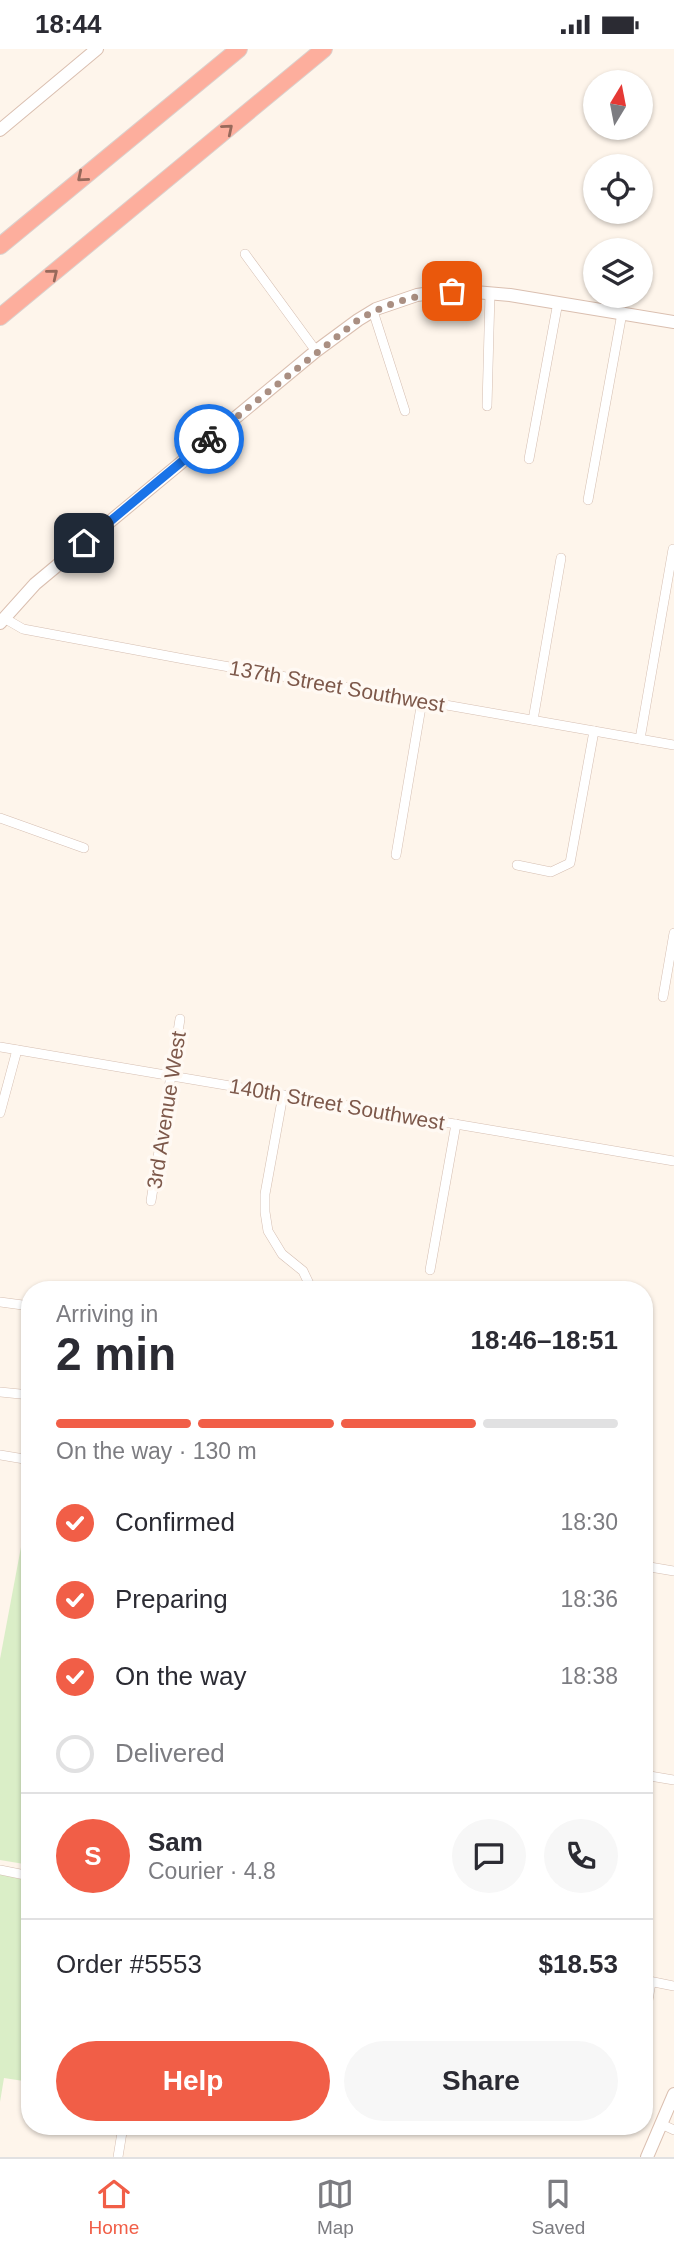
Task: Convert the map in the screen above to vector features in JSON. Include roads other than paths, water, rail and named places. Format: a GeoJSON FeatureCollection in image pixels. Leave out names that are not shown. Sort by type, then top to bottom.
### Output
{"type":"FeatureCollection","features":[{"type":"Feature","properties":{"kind":"highway"},"geometry":{"type":"LineString","coordinates":[[135,133],[226,49]]}},
{"type":"Feature","properties":{"kind":"highway"},"geometry":{"type":"LineString","coordinates":[[0,246],[239,49]]}},
{"type":"Feature","properties":{"kind":"highway"},"geometry":{"type":"LineString","coordinates":[[0,317],[324,49]]}},
{"type":"Feature","properties":{"kind":"street"},"geometry":{"type":"LineString","coordinates":[[0,130],[97,49]]}},
{"type":"Feature","properties":{"kind":"street"},"geometry":{"type":"LineString","coordinates":[[245,254],[316,351]]}},
{"type":"Feature","properties":{"kind":"street"},"geometry":{"type":"LineString","coordinates":[[2,621],[30,590],[91,537],[316,351],[373,311],[417,295],[452,291],[558,302],[674,322]]}},
{"type":"Feature","properties":{"kind":"street"},"geometry":{"type":"LineString","coordinates":[[487,406],[491,293]]}},
{"type":"Feature","properties":{"kind":"street"},"geometry":{"type":"LineString","coordinates":[[529,459],[558,302]]}},
{"type":"Feature","properties":{"kind":"street"},"geometry":{"type":"LineString","coordinates":[[373,311],[405,411]]}},
{"type":"Feature","properties":{"kind":"street"},"geometry":{"type":"LineString","coordinates":[[588,500],[622,313]]}},
{"type":"Feature","properties":{"kind":"street"},"geometry":{"type":"LineString","coordinates":[[640,739],[673,549]]}},
{"type":"Feature","properties":{"kind":"street"},"geometry":{"type":"LineString","coordinates":[[533,720],[561,558]]}},
{"type":"Feature","properties":{"kind":"street","name":"137th Street Southwest"},"geometry":{"type":"LineString","coordinates":[[2,621],[23,629],[674,745]]}},
{"type":"Feature","properties":{"kind":"street"},"geometry":{"type":"LineString","coordinates":[[396,855],[422,701]]}},
{"type":"Feature","properties":{"kind":"street"},"geometry":{"type":"LineString","coordinates":[[517,865],[551,872],[570,863],[594,731]]}},
{"type":"Feature","properties":{"kind":"street"},"geometry":{"type":"LineString","coordinates":[[0,818],[84,848]]}},
{"type":"Feature","properties":{"kind":"street"},"geometry":{"type":"LineString","coordinates":[[663,997],[674,933]]}},
{"type":"Feature","properties":{"kind":"street","name":"3rd Avenue West"},"geometry":{"type":"LineString","coordinates":[[151,1201],[180,1019]]}},
{"type":"Feature","properties":{"kind":"street","name":"140th Street Southwest"},"geometry":{"type":"LineString","coordinates":[[0,1047],[674,1161]]}},
{"type":"Feature","properties":{"kind":"street"},"geometry":{"type":"LineString","coordinates":[[0,1113],[17,1050]]}},
{"type":"Feature","properties":{"kind":"street"},"geometry":{"type":"LineString","coordinates":[[283,1095],[265,1194],[265,1212],[268,1231],[282,1254],[303,1271],[308,1281]]}},
{"type":"Feature","properties":{"kind":"street"},"geometry":{"type":"LineString","coordinates":[[430,1270],[456,1124]]}},
{"type":"Feature","properties":{"kind":"street"},"geometry":{"type":"LineString","coordinates":[[0,1302],[21,1304]]}},
{"type":"Feature","properties":{"kind":"street"},"geometry":{"type":"LineString","coordinates":[[0,1392],[21,1394]]}},
{"type":"Feature","properties":{"kind":"street"},"geometry":{"type":"LineString","coordinates":[[0,1454],[21,1458]]}},
{"type":"Feature","properties":{"kind":"street"},"geometry":{"type":"LineString","coordinates":[[653,1568],[674,1571]]}},
{"type":"Feature","properties":{"kind":"street"},"geometry":{"type":"LineString","coordinates":[[653,1776],[674,1780]]}},
{"type":"Feature","properties":{"kind":"street"},"geometry":{"type":"LineString","coordinates":[[0,1870],[21,1874]]}},
{"type":"Feature","properties":{"kind":"street"},"geometry":{"type":"LineString","coordinates":[[653,1982],[674,1986]]}},
{"type":"Feature","properties":{"kind":"street"},"geometry":{"type":"LineString","coordinates":[[648,2157],[674,2094]]}},
{"type":"Feature","properties":{"kind":"street"},"geometry":{"type":"LineString","coordinates":[[661,2124],[674,2130]]}},
{"type":"Feature","properties":{"kind":"street"},"geometry":{"type":"LineString","coordinates":[[118,2157],[122,2135]]}}]}
